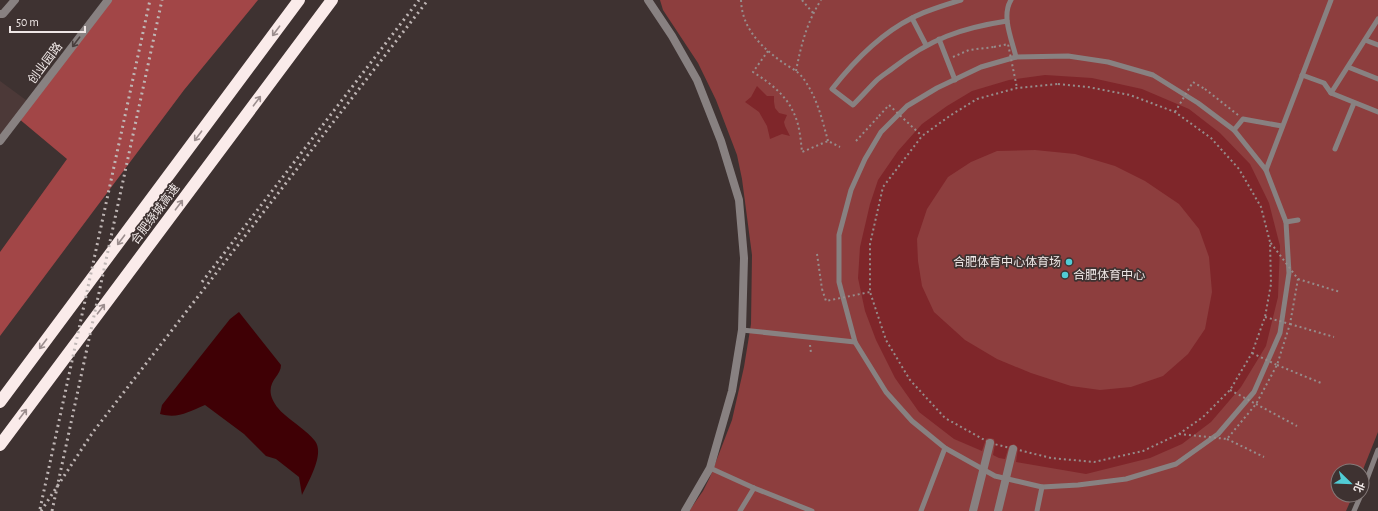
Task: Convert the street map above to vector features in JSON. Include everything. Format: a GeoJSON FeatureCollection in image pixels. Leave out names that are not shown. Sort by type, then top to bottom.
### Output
{"type":"FeatureCollection","features":[{"type":"Feature","properties":{"kind":"highway","name":"合肥绕城高速"},"geometry":{"type":"LineString","coordinates":[[0,402],[299,0]]}},
{"type":"Feature","properties":{"kind":"highway","name":"合肥绕城高速"},"geometry":{"type":"LineString","coordinates":[[0,445],[332,0]]}},
{"type":"Feature","properties":{"kind":"street"},"geometry":{"type":"LineString","coordinates":[[0,14],[3,14],[15,0]]}},
{"type":"Feature","properties":{"kind":"street","name":"创业园路"},"geometry":{"type":"LineString","coordinates":[[0,140],[108,0]]}},
{"type":"Feature","properties":{"kind":"street"},"geometry":{"type":"LineString","coordinates":[[648,0],[672,36],[697,80],[721,141],[739,200],[744,258],[742,330],[732,391],[710,468],[685,511]]}},
{"type":"Feature","properties":{"kind":"street"},"geometry":{"type":"LineString","coordinates":[[973,511],[990,443]]}},
{"type":"Feature","properties":{"kind":"street"},"geometry":{"type":"LineString","coordinates":[[998,511],[1013,449]]}},
{"type":"Feature","properties":{"kind":"lane"},"geometry":{"type":"LineString","coordinates":[[961,0],[912,18],[880,38],[851,64],[832,89],[853,105],[877,80],[926,45],[958,31],[982,24],[1007,21]]}},
{"type":"Feature","properties":{"kind":"lane"},"geometry":{"type":"LineString","coordinates":[[1011,0],[1007,6],[1007,21],[1016,57]]}},
{"type":"Feature","properties":{"kind":"lane"},"geometry":{"type":"LineString","coordinates":[[1266,170],[1332,0]]}},
{"type":"Feature","properties":{"kind":"lane"},"geometry":{"type":"LineString","coordinates":[[912,18],[926,45]]}},
{"type":"Feature","properties":{"kind":"lane"},"geometry":{"type":"LineString","coordinates":[[1331,93],[1378,19]]}},
{"type":"Feature","properties":{"kind":"lane"},"geometry":{"type":"LineString","coordinates":[[940,39],[955,80]]}},
{"type":"Feature","properties":{"kind":"lane"},"geometry":{"type":"LineString","coordinates":[[1365,40],[1378,45]]}},
{"type":"Feature","properties":{"kind":"lane"},"geometry":{"type":"LineString","coordinates":[[1068,56],[1108,62],[1153,76],[1198,103],[1234,130],[1266,170],[1286,222],[1289,274],[1280,333],[1254,392],[1218,434],[1176,464],[1126,478],[1078,485],[1042,486],[996,476],[945,448],[912,421],[886,392],[855,342],[838,282],[840,235],[851,190],[865,159],[881,132],[907,106],[937,88],[981,68],[1016,57],[1068,56]]}},
{"type":"Feature","properties":{"kind":"lane"},"geometry":{"type":"LineString","coordinates":[[1348,67],[1378,79]]}},
{"type":"Feature","properties":{"kind":"lane"},"geometry":{"type":"LineString","coordinates":[[1302,75],[1324,83],[1331,93],[1378,112]]}},
{"type":"Feature","properties":{"kind":"lane"},"geometry":{"type":"LineString","coordinates":[[1334,149],[1354,103]]}},
{"type":"Feature","properties":{"kind":"lane"},"geometry":{"type":"LineString","coordinates":[[1234,130],[1243,119],[1282,126]]}},
{"type":"Feature","properties":{"kind":"lane"},"geometry":{"type":"LineString","coordinates":[[1286,222],[1298,220]]}},
{"type":"Feature","properties":{"kind":"lane"},"geometry":{"type":"LineString","coordinates":[[742,330],[855,342]]}},
{"type":"Feature","properties":{"kind":"lane"},"geometry":{"type":"LineString","coordinates":[[921,511],[945,448]]}},
{"type":"Feature","properties":{"kind":"lane"},"geometry":{"type":"LineString","coordinates":[[1370,471],[1378,450]]}},
{"type":"Feature","properties":{"kind":"lane"},"geometry":{"type":"LineString","coordinates":[[710,468],[754,488],[812,511]]}},
{"type":"Feature","properties":{"kind":"lane"},"geometry":{"type":"LineString","coordinates":[[1037,511],[1042,486]]}},
{"type":"Feature","properties":{"kind":"lane"},"geometry":{"type":"LineString","coordinates":[[740,511],[754,488]]}},
{"type":"Feature","properties":{"kind":"path"},"geometry":{"type":"LineString","coordinates":[[741,0],[746,23],[755,39],[768,51],[804,78],[818,106],[828,141],[840,147]]}},
{"type":"Feature","properties":{"kind":"path"},"geometry":{"type":"LineString","coordinates":[[802,0],[813,12]]}},
{"type":"Feature","properties":{"kind":"path"},"geometry":{"type":"LineString","coordinates":[[796,71],[805,32],[813,12],[821,0]]}},
{"type":"Feature","properties":{"kind":"path"},"geometry":{"type":"LineString","coordinates":[[947,59],[969,50],[1008,44],[1017,88]]}},
{"type":"Feature","properties":{"kind":"path"},"geometry":{"type":"LineString","coordinates":[[768,51],[753,72],[771,83],[787,99],[797,122],[802,152],[828,141]]}},
{"type":"Feature","properties":{"kind":"path"},"geometry":{"type":"LineString","coordinates":[[1175,112],[1194,82],[1243,119]]}},
{"type":"Feature","properties":{"kind":"path"},"geometry":{"type":"LineString","coordinates":[[1058,84],[1088,88],[1130,96],[1175,112],[1211,138],[1239,169],[1261,207],[1270,242],[1271,284],[1265,317],[1252,353],[1230,390],[1203,416],[1179,434],[1143,451],[1094,462],[1050,458],[990,443],[945,418],[910,380],[886,340],[870,292],[870,244],[883,187],[922,136],[951,115],[977,99],[1017,88],[1058,84]]}},
{"type":"Feature","properties":{"kind":"path"},"geometry":{"type":"LineString","coordinates":[[856,141],[889,105],[922,136]]}},
{"type":"Feature","properties":{"kind":"path"},"geometry":{"type":"LineString","coordinates":[[1270,242],[1298,279],[1340,292]]}},
{"type":"Feature","properties":{"kind":"path"},"geometry":{"type":"LineString","coordinates":[[817,254],[822,289],[826,301],[870,292]]}},
{"type":"Feature","properties":{"kind":"path"},"geometry":{"type":"LineString","coordinates":[[1227,439],[1256,404],[1277,365],[1290,324],[1298,279]]}},
{"type":"Feature","properties":{"kind":"path"},"geometry":{"type":"LineString","coordinates":[[1265,317],[1334,337]]}},
{"type":"Feature","properties":{"kind":"path"},"geometry":{"type":"LineString","coordinates":[[1252,353],[1321,383]]}},
{"type":"Feature","properties":{"kind":"path"},"geometry":{"type":"LineString","coordinates":[[1230,390],[1297,426]]}},
{"type":"Feature","properties":{"kind":"path"},"geometry":{"type":"LineString","coordinates":[[1179,434],[1227,439],[1264,457]]}},
{"type":"Feature","properties":{"kind":"shaded area"},"geometry":{"type":"Polygon","coordinates":[[[108,0],[258,0],[184,90],[0,336],[0,252],[67,159],[18,118],[108,0]]]}},
{"type":"Feature","properties":{"kind":"shaded area","name":"合肥体育中心"},"geometry":{"type":"Polygon","coordinates":[[[660,0],[1378,0],[1378,432],[1366,463],[1330,463],[1330,503],[1350,503],[1346,511],[689,511],[703,491],[710,477],[732,420],[744,367],[751,324],[752,255],[742,179],[737,155],[716,100],[698,63],[663,10],[660,0]]]}},
{"type":"Feature","properties":{"kind":"shaded area"},"geometry":{"type":"Polygon","coordinates":[[[0,81],[30,103],[0,141],[0,81]]]}},
{"type":"Feature","properties":{"kind":"shaded area"},"geometry":{"type":"Polygon","coordinates":[[[239,312],[281,365],[279,372],[271,386],[271,395],[275,404],[278,409],[312,437],[318,447],[317,460],[302,495],[299,477],[276,459],[266,456],[244,434],[205,405],[178,415],[172,416],[160,414],[162,405],[230,319],[239,312]]]}},
{"type":"Feature","properties":{"kind":"building"},"geometry":{"type":"Polygon","coordinates":[[[1045,75],[1092,78],[1142,89],[1189,109],[1220,133],[1250,164],[1269,203],[1280,246],[1278,297],[1266,346],[1241,387],[1211,422],[1182,444],[1150,458],[1086,474],[1016,462],[1018,448],[1014,444],[1009,446],[1005,459],[993,455],[995,444],[994,439],[986,439],[982,451],[954,439],[919,412],[895,378],[876,340],[865,311],[858,278],[860,247],[870,204],[878,180],[898,151],[922,124],[947,106],[972,91],[1009,80],[1045,75]],[[1035,150],[997,151],[971,162],[948,177],[927,209],[917,239],[918,261],[922,286],[934,312],[965,340],[997,359],[1031,373],[1071,386],[1100,390],[1131,387],[1163,376],[1188,354],[1205,329],[1212,292],[1209,257],[1199,229],[1179,204],[1145,181],[1115,166],[1075,154],[1035,150]]]}},
{"type":"Feature","properties":{"kind":"building"},"geometry":{"type":"Polygon","coordinates":[[[757,86],[767,96],[774,96],[775,108],[779,113],[787,115],[784,122],[790,136],[782,134],[770,139],[767,126],[759,112],[745,102],[751,97],[757,86]]]}},
{"type":"Feature","properties":{"kind":"railway"},"geometry":{"type":"LineString","coordinates":[[40,509],[150,0]]}},
{"type":"Feature","properties":{"kind":"railway"},"geometry":{"type":"LineString","coordinates":[[52,511],[162,0]]}},
{"type":"Feature","properties":{"kind":"railway"},"geometry":{"type":"LineString","coordinates":[[202,282],[419,0]]}},
{"type":"Feature","properties":{"kind":"railway"},"geometry":{"type":"LineString","coordinates":[[41,511],[93,432],[428,0]]}},
{"type":"Feature","properties":{"kind":"place","name":"合肥体育中心体育场"},"geometry":{"type":"Point","coordinates":[1069,262]}},
{"type":"Feature","properties":{"kind":"place","name":"合肥体育中心"},"geometry":{"type":"Point","coordinates":[1065,275]}}]}
